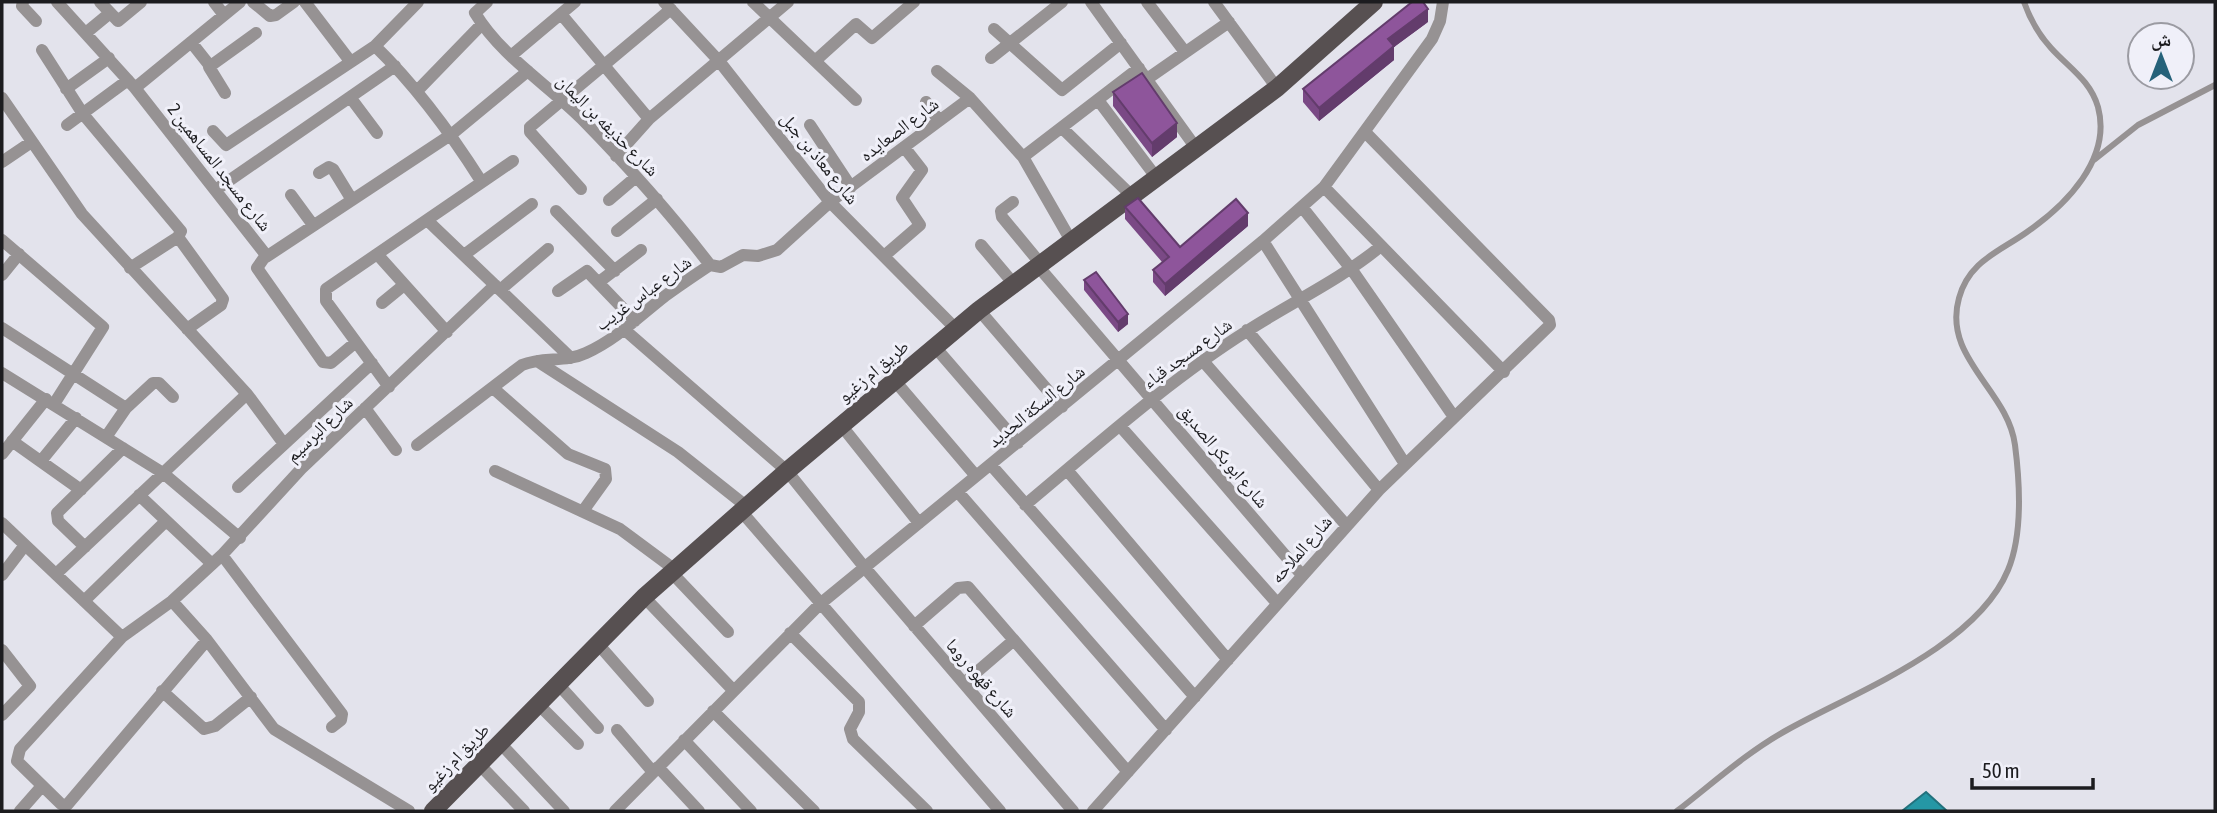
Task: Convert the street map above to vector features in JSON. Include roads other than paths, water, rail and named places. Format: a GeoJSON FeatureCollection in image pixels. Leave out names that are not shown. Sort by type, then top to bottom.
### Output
{"type":"FeatureCollection","features":[{"type":"Feature","properties":{"kind":"main road","name":"طريق ام زغيو"},"geometry":{"type":"LineString","coordinates":[[433,811],[644,597],[787,471],[979,310],[1070,239],[1277,88],[1374,2]]}},
{"type":"Feature","properties":{"kind":"street"},"geometry":{"type":"LineString","coordinates":[[23,2],[22,6],[36,21]]}},
{"type":"Feature","properties":{"kind":"street","name":"شارع مسجد المساهمين 2"},"geometry":{"type":"LineString","coordinates":[[57,2],[132,84],[217,189],[266,257],[257,268],[323,362],[331,363],[356,342]]}},
{"type":"Feature","properties":{"kind":"street"},"geometry":{"type":"LineString","coordinates":[[100,2],[121,22],[141,2]]}},
{"type":"Feature","properties":{"kind":"street"},"geometry":{"type":"LineString","coordinates":[[214,2],[224,15]]}},
{"type":"Feature","properties":{"kind":"street"},"geometry":{"type":"LineString","coordinates":[[67,125],[132,84],[240,2]]}},
{"type":"Feature","properties":{"kind":"street"},"geometry":{"type":"LineString","coordinates":[[253,2],[270,16],[276,15],[294,2]]}},
{"type":"Feature","properties":{"kind":"street"},"geometry":{"type":"LineString","coordinates":[[305,2],[350,61]]}},
{"type":"Feature","properties":{"kind":"street"},"geometry":{"type":"LineString","coordinates":[[213,131],[225,145],[375,46],[418,2]]}},
{"type":"Feature","properties":{"kind":"street"},"geometry":{"type":"LineString","coordinates":[[418,90],[479,20],[487,2]]}},
{"type":"Feature","properties":{"kind":"street"},"geometry":{"type":"LineString","coordinates":[[512,55],[574,2]]}},
{"type":"Feature","properties":{"kind":"street"},"geometry":{"type":"LineString","coordinates":[[753,2],[856,100]]}},
{"type":"Feature","properties":{"kind":"street"},"geometry":{"type":"LineString","coordinates":[[616,156],[649,119],[788,2]]}},
{"type":"Feature","properties":{"kind":"street"},"geometry":{"type":"LineString","coordinates":[[815,61],[858,24],[872,37],[914,2]]}},
{"type":"Feature","properties":{"kind":"street"},"geometry":{"type":"LineString","coordinates":[[1091,2],[1196,148]]}},
{"type":"Feature","properties":{"kind":"street"},"geometry":{"type":"LineString","coordinates":[[1147,2],[1185,52]]}},
{"type":"Feature","properties":{"kind":"street"},"geometry":{"type":"LineString","coordinates":[[1214,2],[1277,88]]}},
{"type":"Feature","properties":{"kind":"street","name":"شارع السكة الحديد"},"geometry":{"type":"LineString","coordinates":[[624,808],[655,769],[820,604],[1263,241],[1324,187],[1432,39],[1440,21],[1443,2]]}},
{"type":"Feature","properties":{"kind":"street"},"geometry":{"type":"LineString","coordinates":[[991,58],[1056,4]]}},
{"type":"Feature","properties":{"kind":"street"},"geometry":{"type":"LineString","coordinates":[[581,189],[530,130],[667,6]]}},
{"type":"Feature","properties":{"kind":"street","name":"شارع معاذ بن جبل"},"geometry":{"type":"LineString","coordinates":[[667,6],[719,61],[830,202],[956,329]]}},
{"type":"Feature","properties":{"kind":"street"},"geometry":{"type":"LineString","coordinates":[[87,32],[110,13]]}},
{"type":"Feature","properties":{"kind":"street"},"geometry":{"type":"LineString","coordinates":[[561,14],[649,119]]}},
{"type":"Feature","properties":{"kind":"street","name":"شارع حذيفه بن اليمان"},"geometry":{"type":"LineString","coordinates":[[479,20],[657,199],[710,265]]}},
{"type":"Feature","properties":{"kind":"street"},"geometry":{"type":"LineString","coordinates":[[1023,157],[1098,100],[1185,52],[1229,22]]}},
{"type":"Feature","properties":{"kind":"street"},"geometry":{"type":"LineString","coordinates":[[994,29],[1058,89],[1064,90],[1121,43]]}},
{"type":"Feature","properties":{"kind":"street"},"geometry":{"type":"LineString","coordinates":[[210,66],[257,33]]}},
{"type":"Feature","properties":{"kind":"street"},"geometry":{"type":"LineString","coordinates":[[191,41],[210,66],[209,69],[225,93]]}},
{"type":"Feature","properties":{"kind":"street"},"geometry":{"type":"LineString","coordinates":[[375,46],[418,90],[452,134],[481,181]]}},
{"type":"Feature","properties":{"kind":"street"},"geometry":{"type":"LineString","coordinates":[[42,50],[83,114],[179,234],[223,299],[221,305],[187,329]]}},
{"type":"Feature","properties":{"kind":"street"},"geometry":{"type":"LineString","coordinates":[[66,89],[109,58]]}},
{"type":"Feature","properties":{"kind":"street"},"geometry":{"type":"LineString","coordinates":[[217,189],[395,66]]}},
{"type":"Feature","properties":{"kind":"street"},"geometry":{"type":"LineString","coordinates":[[266,257],[452,134],[528,71]]}},
{"type":"Feature","properties":{"kind":"street"},"geometry":{"type":"LineString","coordinates":[[937,71],[970,98],[1023,157],[1070,239]]}},
{"type":"Feature","properties":{"kind":"street"},"geometry":{"type":"LineString","coordinates":[[351,97],[377,133]]}},
{"type":"Feature","properties":{"kind":"street"},"geometry":{"type":"LineString","coordinates":[[2,98],[30,143],[82,214],[247,394],[284,444]]}},
{"type":"Feature","properties":{"kind":"street","name":"شارع الصعايده"},"geometry":{"type":"LineString","coordinates":[[710,265],[721,267],[743,255],[758,256],[777,250],[830,202],[970,98]]}},
{"type":"Feature","properties":{"kind":"street"},"geometry":{"type":"LineString","coordinates":[[1098,100],[1156,177]]}},
{"type":"Feature","properties":{"kind":"street"},"geometry":{"type":"LineString","coordinates":[[926,102],[939,121]]}},
{"type":"Feature","properties":{"kind":"street"},"geometry":{"type":"LineString","coordinates":[[810,125],[850,187]]}},
{"type":"Feature","properties":{"kind":"street"},"geometry":{"type":"LineString","coordinates":[[1062,128],[1131,195]]}},
{"type":"Feature","properties":{"kind":"street","name":"شارع الملاحه"},"geometry":{"type":"LineString","coordinates":[[1093,811],[1346,524],[1550,325],[1549,320],[1366,133]]}},
{"type":"Feature","properties":{"kind":"street"},"geometry":{"type":"LineString","coordinates":[[2,162],[30,143]]}},
{"type":"Feature","properties":{"kind":"street"},"geometry":{"type":"LineString","coordinates":[[884,256],[920,225],[902,198],[922,170],[904,147]]}},
{"type":"Feature","properties":{"kind":"street"},"geometry":{"type":"LineString","coordinates":[[389,387],[324,295],[331,285],[513,161]]}},
{"type":"Feature","properties":{"kind":"street"},"geometry":{"type":"LineString","coordinates":[[319,173],[329,167],[333,169],[352,200]]}},
{"type":"Feature","properties":{"kind":"street"},"geometry":{"type":"LineString","coordinates":[[609,200],[636,177]]}},
{"type":"Feature","properties":{"kind":"street"},"geometry":{"type":"LineString","coordinates":[[1324,187],[1504,372]]}},
{"type":"Feature","properties":{"kind":"street"},"geometry":{"type":"LineString","coordinates":[[291,195],[313,225]]}},
{"type":"Feature","properties":{"kind":"street"},"geometry":{"type":"LineString","coordinates":[[617,232],[657,199]]}},
{"type":"Feature","properties":{"kind":"street","name":"شارع ابو بكر الصديق"},"geometry":{"type":"LineString","coordinates":[[1013,202],[1001,211],[1002,217],[1119,360],[1301,574]]}},
{"type":"Feature","properties":{"kind":"street"},"geometry":{"type":"LineString","coordinates":[[464,256],[533,204]]}},
{"type":"Feature","properties":{"kind":"street"},"geometry":{"type":"LineString","coordinates":[[1302,207],[1352,270],[1454,417]]}},
{"type":"Feature","properties":{"kind":"street"},"geometry":{"type":"LineString","coordinates":[[556,211],[615,271]]}},
{"type":"Feature","properties":{"kind":"street"},"geometry":{"type":"LineString","coordinates":[[428,221],[571,358]]}},
{"type":"Feature","properties":{"kind":"street"},"geometry":{"type":"LineString","coordinates":[[130,268],[179,234]]}},
{"type":"Feature","properties":{"kind":"street"},"geometry":{"type":"LineString","coordinates":[[2,240],[102,324],[103,332],[75,374],[2,454]]}},
{"type":"Feature","properties":{"kind":"street"},"geometry":{"type":"LineString","coordinates":[[1263,241],[1405,464]]}},
{"type":"Feature","properties":{"kind":"street"},"geometry":{"type":"LineString","coordinates":[[981,245],[1014,284]]}},
{"type":"Feature","properties":{"kind":"street","name":"شارع مسجد قباء"},"geometry":{"type":"LineString","coordinates":[[1026,505],[1203,361],[1247,330],[1352,270],[1381,246]]}},
{"type":"Feature","properties":{"kind":"street","name":"شارع البرسيم"},"geometry":{"type":"LineString","coordinates":[[42,786],[20,764],[18,752],[122,637],[172,601],[240,538],[301,470],[365,408],[447,332],[548,249]]}},
{"type":"Feature","properties":{"kind":"street"},"geometry":{"type":"LineString","coordinates":[[599,282],[641,250]]}},
{"type":"Feature","properties":{"kind":"street"},"geometry":{"type":"LineString","coordinates":[[2,275],[19,254]]}},
{"type":"Feature","properties":{"kind":"street"},"geometry":{"type":"LineString","coordinates":[[377,254],[447,332]]}},
{"type":"Feature","properties":{"kind":"street","name":"شارع عباس غريب"},"geometry":{"type":"LineString","coordinates":[[417,445],[522,365],[536,360],[571,358],[584,354],[626,331],[635,321],[710,265]]}},
{"type":"Feature","properties":{"kind":"street"},"geometry":{"type":"LineString","coordinates":[[558,291],[585,271],[599,282],[635,321]]}},
{"type":"Feature","properties":{"kind":"street"},"geometry":{"type":"LineString","coordinates":[[382,303],[404,285]]}},
{"type":"Feature","properties":{"kind":"street"},"geometry":{"type":"LineString","coordinates":[[979,310],[1062,407]]}},
{"type":"Feature","properties":{"kind":"street"},"geometry":{"type":"LineString","coordinates":[[2,328],[126,408]]}},
{"type":"Feature","properties":{"kind":"street"},"geometry":{"type":"LineString","coordinates":[[1247,330],[1379,489]]}},
{"type":"Feature","properties":{"kind":"street","name":"شارع قهوه روما"},"geometry":{"type":"LineString","coordinates":[[626,331],[787,471],[864,568],[1073,811]]}},
{"type":"Feature","properties":{"kind":"street"},"geometry":{"type":"LineString","coordinates":[[935,347],[1018,443]]}},
{"type":"Feature","properties":{"kind":"street"},"geometry":{"type":"LineString","coordinates":[[536,360],[678,452],[744,509],[820,604],[1000,811]]}},
{"type":"Feature","properties":{"kind":"street"},"geometry":{"type":"LineString","coordinates":[[1203,361],[1346,524]]}},
{"type":"Feature","properties":{"kind":"street"},"geometry":{"type":"LineString","coordinates":[[238,487],[372,363]]}},
{"type":"Feature","properties":{"kind":"street"},"geometry":{"type":"LineString","coordinates":[[2,373],[163,473],[240,538]]}},
{"type":"Feature","properties":{"kind":"street"},"geometry":{"type":"LineString","coordinates":[[895,380],[976,476]]}},
{"type":"Feature","properties":{"kind":"street"},"geometry":{"type":"LineString","coordinates":[[106,438],[126,408],[155,383],[173,397]]}},
{"type":"Feature","properties":{"kind":"street"},"geometry":{"type":"LineString","coordinates":[[493,388],[568,454],[605,470],[606,479],[583,511]]}},
{"type":"Feature","properties":{"kind":"street"},"geometry":{"type":"LineString","coordinates":[[56,574],[247,394]]}},
{"type":"Feature","properties":{"kind":"street"},"geometry":{"type":"LineString","coordinates":[[365,408],[396,450]]}},
{"type":"Feature","properties":{"kind":"street"},"geometry":{"type":"LineString","coordinates":[[41,461],[76,418]]}},
{"type":"Feature","properties":{"kind":"street"},"geometry":{"type":"LineString","coordinates":[[841,425],[919,523]]}},
{"type":"Feature","properties":{"kind":"street"},"geometry":{"type":"LineString","coordinates":[[1120,426],[1277,603]]}},
{"type":"Feature","properties":{"kind":"street"},"geometry":{"type":"LineString","coordinates":[[12,441],[81,490]]}},
{"type":"Feature","properties":{"kind":"street"},"geometry":{"type":"LineString","coordinates":[[85,547],[58,520],[57,513],[123,448]]}},
{"type":"Feature","properties":{"kind":"street"},"geometry":{"type":"LineString","coordinates":[[990,465],[1195,697]]}},
{"type":"Feature","properties":{"kind":"street"},"geometry":{"type":"LineString","coordinates":[[1067,470],[1228,660]]}},
{"type":"Feature","properties":{"kind":"street"},"geometry":{"type":"LineString","coordinates":[[495,471],[583,511],[639,541],[672,571],[728,632]]}},
{"type":"Feature","properties":{"kind":"street"},"geometry":{"type":"LineString","coordinates":[[958,492],[1166,730]]}},
{"type":"Feature","properties":{"kind":"street"},"geometry":{"type":"LineString","coordinates":[[139,495],[212,564]]}},
{"type":"Feature","properties":{"kind":"street"},"geometry":{"type":"LineString","coordinates":[[84,601],[166,521]]}},
{"type":"Feature","properties":{"kind":"street"},"geometry":{"type":"LineString","coordinates":[[2,523],[122,637]]}},
{"type":"Feature","properties":{"kind":"street"},"geometry":{"type":"LineString","coordinates":[[2,574],[25,545]]}},
{"type":"Feature","properties":{"kind":"street"},"geometry":{"type":"LineString","coordinates":[[222,555],[342,714],[341,720],[332,727]]}},
{"type":"Feature","properties":{"kind":"street"},"geometry":{"type":"LineString","coordinates":[[914,626],[963,586],[972,591],[1128,772]]}},
{"type":"Feature","properties":{"kind":"street"},"geometry":{"type":"LineString","coordinates":[[644,597],[733,690]]}},
{"type":"Feature","properties":{"kind":"street"},"geometry":{"type":"LineString","coordinates":[[172,601],[207,640],[274,729],[409,811]]}},
{"type":"Feature","properties":{"kind":"street"},"geometry":{"type":"LineString","coordinates":[[790,633],[859,702],[859,712],[850,729],[853,739],[927,811]]}},
{"type":"Feature","properties":{"kind":"street"},"geometry":{"type":"LineString","coordinates":[[20,811],[42,786],[61,804],[70,802],[207,640]]}},
{"type":"Feature","properties":{"kind":"street"},"geometry":{"type":"LineString","coordinates":[[964,683],[1014,640]]}},
{"type":"Feature","properties":{"kind":"street"},"geometry":{"type":"LineString","coordinates":[[598,644],[648,701]]}},
{"type":"Feature","properties":{"kind":"street"},"geometry":{"type":"LineString","coordinates":[[2,650],[29,681],[28,690],[2,715]]}},
{"type":"Feature","properties":{"kind":"street"},"geometry":{"type":"LineString","coordinates":[[558,684],[598,727]]}},
{"type":"Feature","properties":{"kind":"street"},"geometry":{"type":"LineString","coordinates":[[162,691],[204,729],[215,726],[251,697]]}},
{"type":"Feature","properties":{"kind":"street"},"geometry":{"type":"LineString","coordinates":[[538,704],[578,744]]}},
{"type":"Feature","properties":{"kind":"street"},"geometry":{"type":"LineString","coordinates":[[713,711],[814,811]]}},
{"type":"Feature","properties":{"kind":"street"},"geometry":{"type":"LineString","coordinates":[[617,730],[699,811]]}},
{"type":"Feature","properties":{"kind":"street"},"geometry":{"type":"LineString","coordinates":[[684,740],[751,811]]}},
{"type":"Feature","properties":{"kind":"street"},"geometry":{"type":"LineString","coordinates":[[500,743],[564,811]]}},
{"type":"Feature","properties":{"kind":"street"},"geometry":{"type":"LineString","coordinates":[[479,764],[524,811]]}},
{"type":"Feature","properties":{"kind":"lane"},"geometry":{"type":"LineString","coordinates":[[2024,2],[2043,38],[2082,77],[2093,95],[2101,128],[2093,162]]}},
{"type":"Feature","properties":{"kind":"lane"},"geometry":{"type":"LineString","coordinates":[[1677,811],[1782,732],[1859,695],[1939,644],[1979,613],[2000,586],[2016,541],[2014,437],[2005,412],[1960,343],[1956,321],[1958,300],[1974,268],[1991,253],[2025,234],[2055,209],[2093,162],[2138,125],[2215,85]]}},
{"type":"Feature","properties":{"kind":"water"},"geometry":{"type":"Polygon","coordinates":[[[1926,792],[1947,811],[1902,811],[1926,792]]]}}]}
